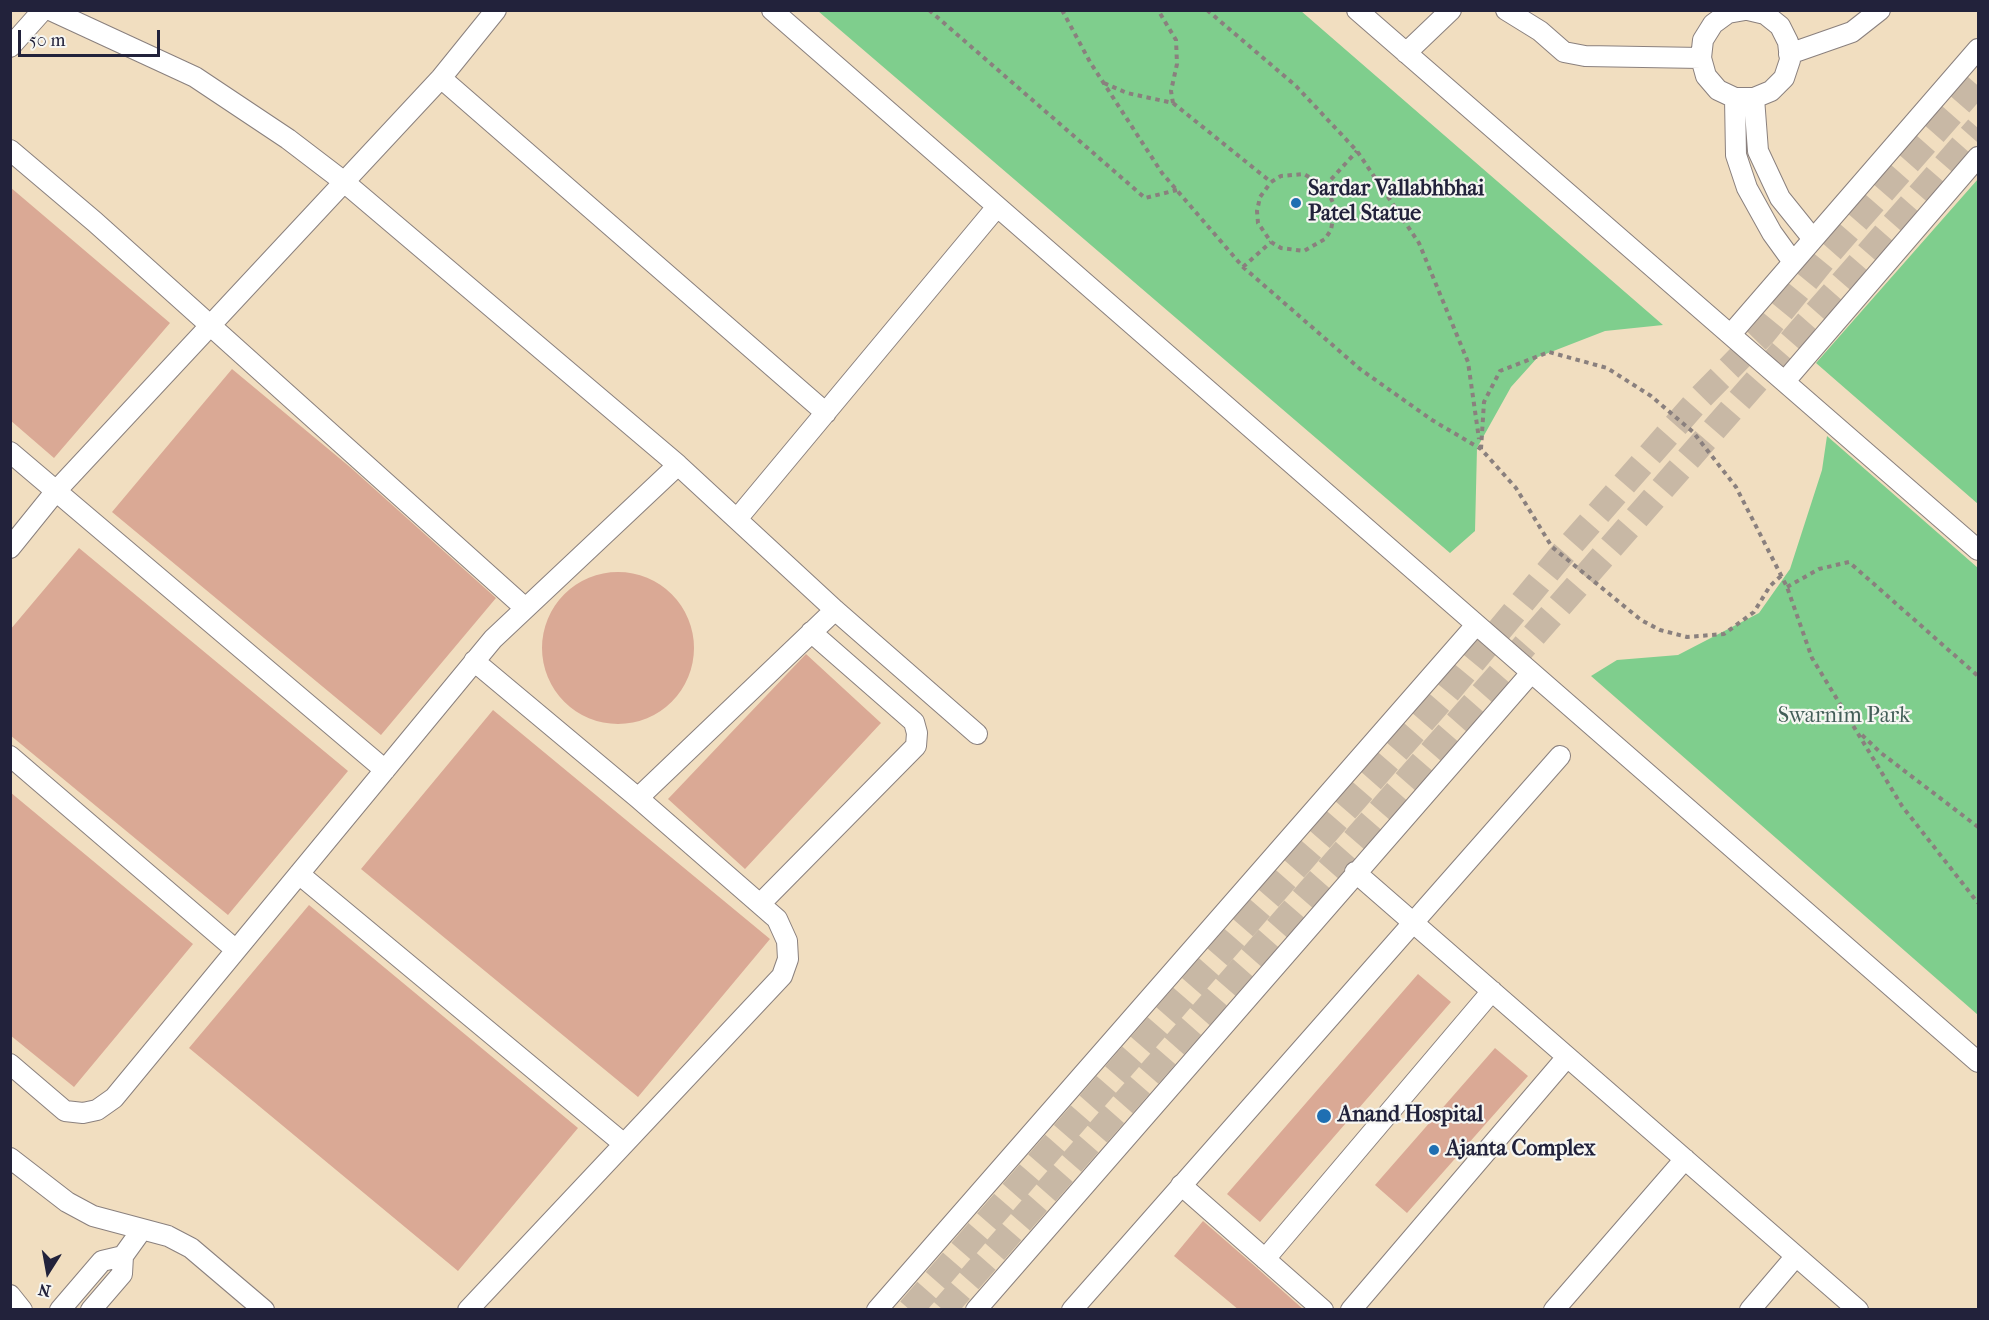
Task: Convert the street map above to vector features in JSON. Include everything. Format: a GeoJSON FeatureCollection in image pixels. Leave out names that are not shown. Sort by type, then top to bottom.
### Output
{"type":"FeatureCollection","features":[{"type":"Feature","properties":{"kind":"street"},"geometry":{"type":"LineString","coordinates":[[10,47],[43,10]]}},
{"type":"Feature","properties":{"kind":"street"},"geometry":{"type":"LineString","coordinates":[[50,10],[195,77],[288,139],[343,182],[678,465],[835,609],[977,734]]}},
{"type":"Feature","properties":{"kind":"street"},"geometry":{"type":"LineString","coordinates":[[10,548],[56,491],[441,78],[496,10]]}},
{"type":"Feature","properties":{"kind":"street"},"geometry":{"type":"LineString","coordinates":[[772,10],[996,208],[1978,1062]]}},
{"type":"Feature","properties":{"kind":"street"},"geometry":{"type":"LineString","coordinates":[[1357,10],[1978,550]]}},
{"type":"Feature","properties":{"kind":"street"},"geometry":{"type":"LineString","coordinates":[[1406,53],[1451,10]]}},
{"type":"Feature","properties":{"kind":"street"},"geometry":{"type":"LineString","coordinates":[[1506,10],[1540,32],[1564,52],[1585,56],[1701,58]]}},
{"type":"Feature","properties":{"kind":"street"},"geometry":{"type":"LineString","coordinates":[[1789,54],[1852,32],[1880,10]]}},
{"type":"Feature","properties":{"kind":"street"},"geometry":{"type":"LineString","coordinates":[[1737,11],[1765,14],[1780,26],[1788,42],[1789,54],[1784,78],[1771,91],[1744,98],[1718,90],[1706,76],[1701,58],[1703,40],[1713,24],[1737,11]]}},
{"type":"Feature","properties":{"kind":"street"},"geometry":{"type":"LineString","coordinates":[[1731,334],[1978,49]]}},
{"type":"Feature","properties":{"kind":"street"},"geometry":{"type":"LineString","coordinates":[[441,78],[826,413]]}},
{"type":"Feature","properties":{"kind":"street"},"geometry":{"type":"LineString","coordinates":[[1744,98],[1758,151],[1780,198],[1813,239]]}},
{"type":"Feature","properties":{"kind":"street"},"geometry":{"type":"LineString","coordinates":[[1744,98],[1736,155],[1747,188],[1772,233],[1793,262]]}},
{"type":"Feature","properties":{"kind":"street"},"geometry":{"type":"LineString","coordinates":[[10,150],[95,222],[209,327],[524,607]]}},
{"type":"Feature","properties":{"kind":"street"},"geometry":{"type":"LineString","coordinates":[[1785,381],[1978,158]]}},
{"type":"Feature","properties":{"kind":"street"},"geometry":{"type":"LineString","coordinates":[[737,519],[996,208]]}},
{"type":"Feature","properties":{"kind":"street"},"geometry":{"type":"LineString","coordinates":[[10,452],[385,770]]}},
{"type":"Feature","properties":{"kind":"street"},"geometry":{"type":"LineString","coordinates":[[10,1064],[65,1111],[83,1113],[97,1110],[114,1098],[474,661],[524,607],[678,465]]}},
{"type":"Feature","properties":{"kind":"street"},"geometry":{"type":"LineString","coordinates":[[638,798],[835,609]]}},
{"type":"Feature","properties":{"kind":"street"},"geometry":{"type":"LineString","coordinates":[[877,1310],[1476,625]]}},
{"type":"Feature","properties":{"kind":"street"},"geometry":{"type":"LineString","coordinates":[[760,904],[915,746],[917,733],[914,722],[811,632]]}},
{"type":"Feature","properties":{"kind":"street"},"geometry":{"type":"LineString","coordinates":[[468,1310],[782,976],[788,959],[787,941],[777,919],[638,798],[474,661]]}},
{"type":"Feature","properties":{"kind":"street"},"geometry":{"type":"LineString","coordinates":[[976,1310],[1355,872],[1531,673]]}},
{"type":"Feature","properties":{"kind":"street"},"geometry":{"type":"LineString","coordinates":[[10,756],[236,950]]}},
{"type":"Feature","properties":{"kind":"street"},"geometry":{"type":"LineString","coordinates":[[1072,1310],[1560,756]]}},
{"type":"Feature","properties":{"kind":"street"},"geometry":{"type":"LineString","coordinates":[[1355,872],[1858,1310]]}},
{"type":"Feature","properties":{"kind":"street"},"geometry":{"type":"LineString","coordinates":[[299,874],[624,1144]]}},
{"type":"Feature","properties":{"kind":"street"},"geometry":{"type":"LineString","coordinates":[[1265,1259],[1492,992]]}},
{"type":"Feature","properties":{"kind":"street"},"geometry":{"type":"LineString","coordinates":[[1351,1310],[1567,1057]]}},
{"type":"Feature","properties":{"kind":"street"},"geometry":{"type":"LineString","coordinates":[[10,1158],[67,1202],[93,1216],[141,1231],[168,1236],[191,1248],[264,1310]]}},
{"type":"Feature","properties":{"kind":"street"},"geometry":{"type":"LineString","coordinates":[[1554,1310],[1685,1160]]}},
{"type":"Feature","properties":{"kind":"street"},"geometry":{"type":"LineString","coordinates":[[1181,1185],[1323,1310]]}},
{"type":"Feature","properties":{"kind":"street"},"geometry":{"type":"LineString","coordinates":[[91,1310],[122,1274],[123,1256],[141,1231]]}},
{"type":"Feature","properties":{"kind":"street"},"geometry":{"type":"LineString","coordinates":[[60,1310],[102,1261],[123,1256]]}},
{"type":"Feature","properties":{"kind":"street"},"geometry":{"type":"LineString","coordinates":[[1750,1310],[1796,1256]]}},
{"type":"Feature","properties":{"kind":"street"},"geometry":{"type":"LineString","coordinates":[[10,1295],[22,1310]]}},
{"type":"Feature","properties":{"kind":"path"},"geometry":{"type":"LineString","coordinates":[[929,10],[1145,198],[1177,190]]}},
{"type":"Feature","properties":{"kind":"path"},"geometry":{"type":"LineString","coordinates":[[1062,10],[1102,82],[1162,173],[1243,267],[1360,369],[1432,420],[1481,449],[1516,488],[1552,547],[1641,620],[1660,630],[1687,637],[1724,634],[1754,612],[1770,586],[1781,576]]}},
{"type":"Feature","properties":{"kind":"path"},"geometry":{"type":"LineString","coordinates":[[1158,10],[1176,40],[1178,64],[1171,91],[1173,103]]}},
{"type":"Feature","properties":{"kind":"path"},"geometry":{"type":"LineString","coordinates":[[1207,10],[1296,86],[1357,151],[1419,243],[1468,362],[1481,449]]}},
{"type":"Feature","properties":{"kind":"path"},"geometry":{"type":"LineString","coordinates":[[1102,82],[1127,93],[1173,103],[1271,183]]}},
{"type":"Feature","properties":{"kind":"path"},"geometry":{"type":"LineString","coordinates":[[1325,186],[1357,151]]}},
{"type":"Feature","properties":{"kind":"path"},"geometry":{"type":"LineString","coordinates":[[1292,174],[1315,178],[1325,186],[1335,207],[1331,230],[1325,239],[1304,251],[1281,248],[1271,242],[1258,223],[1257,211],[1260,197],[1271,183],[1292,174]]}},
{"type":"Feature","properties":{"kind":"path"},"geometry":{"type":"LineString","coordinates":[[1243,267],[1271,242]]}},
{"type":"Feature","properties":{"kind":"path"},"geometry":{"type":"LineString","coordinates":[[1481,449],[1484,402],[1500,371],[1550,352],[1607,368],[1651,396],[1693,432],[1736,487],[1787,587],[1812,658],[1902,806],[1978,903]]}},
{"type":"Feature","properties":{"kind":"path"},"geometry":{"type":"LineString","coordinates":[[1787,587],[1819,569],[1849,562],[1978,676]]}},
{"type":"Feature","properties":{"kind":"path"},"geometry":{"type":"LineString","coordinates":[[1857,730],[1881,753],[1978,827]]}},
{"type":"Feature","properties":{"kind":"green space"},"geometry":{"type":"Polygon","coordinates":[[[818,11],[1301,11],[1663,325],[1605,331],[1538,357],[1511,387],[1477,448],[1475,531],[1450,553],[818,11]]]}},
{"type":"Feature","properties":{"kind":"green space"},"geometry":{"type":"Polygon","coordinates":[[[1978,179],[1978,504],[1816,363],[1978,179]]]}},
{"type":"Feature","properties":{"kind":"green space","name":"Swarnim Park"},"geometry":{"type":"Polygon","coordinates":[[[1827,436],[1978,568],[1978,1015],[1591,676],[1617,660],[1678,655],[1759,613],[1790,569],[1822,470],[1827,436]]]}},
{"type":"Feature","properties":{"kind":"building"},"geometry":{"type":"Polygon","coordinates":[[[10,187],[170,323],[54,458],[10,420],[10,187]]]}},
{"type":"Feature","properties":{"kind":"building"},"geometry":{"type":"Polygon","coordinates":[[[232,369],[350,467],[496,598],[381,735],[112,512],[232,369]]]}},
{"type":"Feature","properties":{"kind":"building"},"geometry":{"type":"Polygon","coordinates":[[[79,548],[348,771],[228,915],[10,735],[10,630],[79,548]]]}},
{"type":"Feature","properties":{"kind":"building"},"geometry":{"type":"Polygon","coordinates":[[[618,572],[647,577],[672,594],[689,619],[694,648],[689,677],[672,702],[647,719],[618,724],[589,719],[564,702],[547,677],[542,648],[547,619],[564,594],[589,577],[618,572]]]}},
{"type":"Feature","properties":{"kind":"building"},"geometry":{"type":"Polygon","coordinates":[[[806,654],[881,723],[745,869],[668,799],[806,654]]]}},
{"type":"Feature","properties":{"kind":"building"},"geometry":{"type":"Polygon","coordinates":[[[493,710],[770,939],[638,1097],[361,869],[493,710]]]}},
{"type":"Feature","properties":{"kind":"building"},"geometry":{"type":"Polygon","coordinates":[[[10,792],[193,944],[74,1087],[10,1035],[10,792]]]}},
{"type":"Feature","properties":{"kind":"building"},"geometry":{"type":"Polygon","coordinates":[[[309,905],[578,1128],[458,1271],[189,1048],[309,905]]]}},
{"type":"Feature","properties":{"kind":"building"},"geometry":{"type":"Polygon","coordinates":[[[1418,974],[1451,1002],[1260,1222],[1227,1194],[1418,974]]]}},
{"type":"Feature","properties":{"kind":"building"},"geometry":{"type":"Polygon","coordinates":[[[1495,1048],[1528,1076],[1407,1213],[1375,1185],[1495,1048]]]}},
{"type":"Feature","properties":{"kind":"building"},"geometry":{"type":"Polygon","coordinates":[[[1203,1221],[1304,1310],[1239,1310],[1174,1256],[1203,1221]]]}},
{"type":"Feature","properties":{"kind":"tunnel"},"geometry":{"type":"LineString","coordinates":[[910,1310],[1443,698],[1560,557],[1699,399],[1762,335],[1827,255],[1978,83]]}},
{"type":"Feature","properties":{"kind":"tunnel"},"geometry":{"type":"LineString","coordinates":[[943,1310],[1978,128]]}},
{"type":"Feature","properties":{"kind":"place","name":"Sardar Vallabhbhai Patel Statue"},"geometry":{"type":"Point","coordinates":[1296,203]}},
{"type":"Feature","properties":{"kind":"place","name":"Anand Hospital"},"geometry":{"type":"Point","coordinates":[1324,1116]}},
{"type":"Feature","properties":{"kind":"place","name":"Ajanta Complex"},"geometry":{"type":"Point","coordinates":[1434,1150]}}]}
